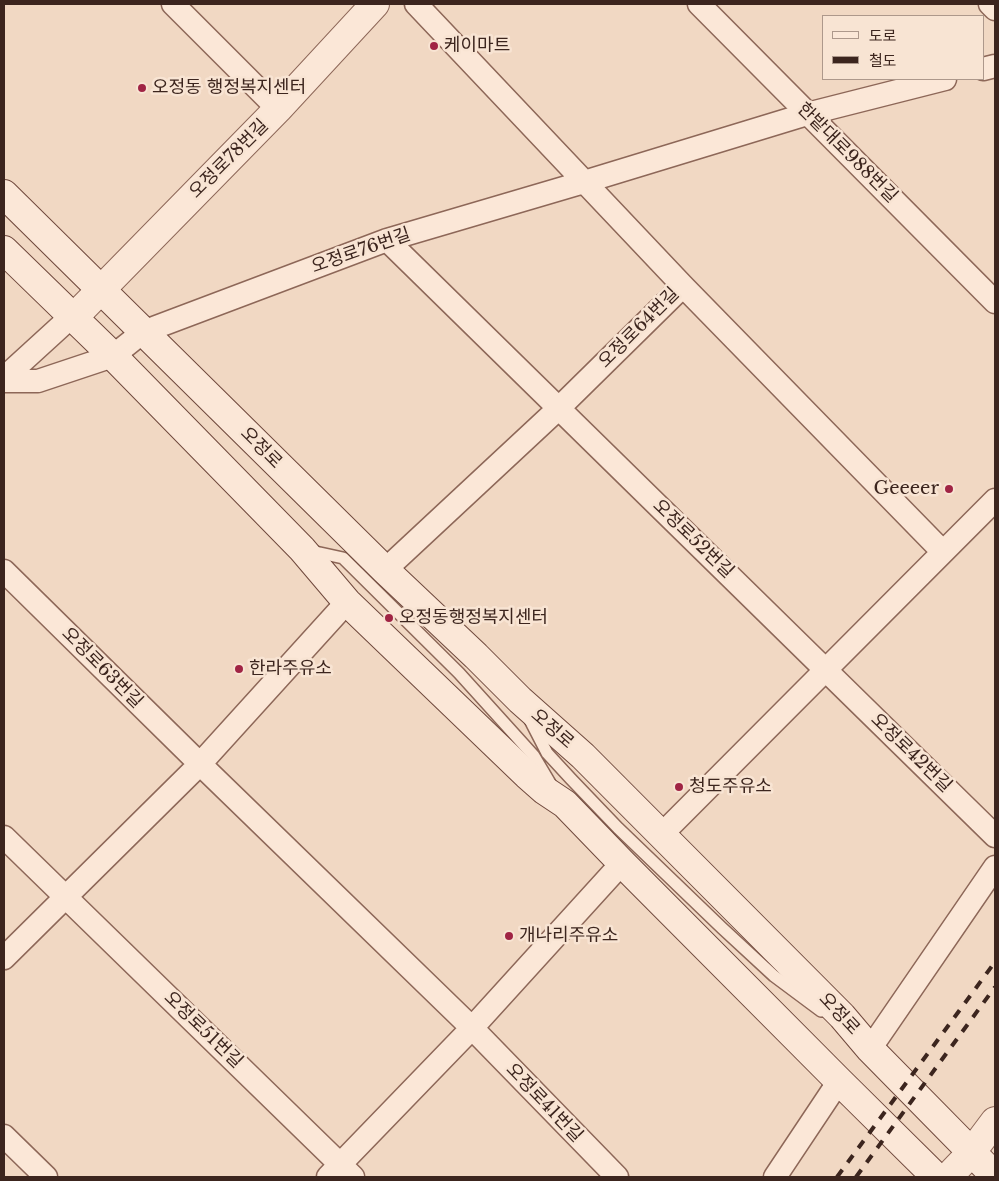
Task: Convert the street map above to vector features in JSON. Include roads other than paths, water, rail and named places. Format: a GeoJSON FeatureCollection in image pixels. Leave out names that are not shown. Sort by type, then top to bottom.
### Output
{"type":"FeatureCollection","features":[{"type":"Feature","properties":{"kind":"main road","name":"오정로78번길"},"geometry":{"type":"LineString","coordinates":[[100,290],[278,109],[375,4]]}},
{"type":"Feature","properties":{"kind":"main road","name":"오정로"},"geometry":{"type":"LineString","coordinates":[[4,194],[385,570],[520,700],[583,756],[662,834],[842,1016],[870,1049],[995,1176]]}},
{"type":"Feature","properties":{"kind":"main road"},"geometry":{"type":"LineString","coordinates":[[4,250],[113,356],[302,549],[347,602],[527,775],[544,790],[565,804],[936,1177]]}},
{"type":"Feature","properties":{"kind":"main road"},"geometry":{"type":"LineString","coordinates":[[72,316],[83,308],[100,290]]}},
{"type":"Feature","properties":{"kind":"main road"},"geometry":{"type":"LineString","coordinates":[[948,1177],[971,1152],[995,1120]]}},
{"type":"Feature","properties":{"kind":"street"},"geometry":{"type":"LineString","coordinates":[[173,4],[278,109]]}},
{"type":"Feature","properties":{"kind":"street"},"geometry":{"type":"LineString","coordinates":[[416,4],[584,182]]}},
{"type":"Feature","properties":{"kind":"street","name":"한밭대로988번길"},"geometry":{"type":"LineString","coordinates":[[698,4],[995,302]]}},
{"type":"Feature","properties":{"kind":"street"},"geometry":{"type":"LineString","coordinates":[[990,4],[995,9]]}},
{"type":"Feature","properties":{"kind":"street","name":"오정로76번길"},"geometry":{"type":"LineString","coordinates":[[113,356],[143,332],[388,240],[807,114],[941,80]]}},
{"type":"Feature","properties":{"kind":"street","name":"오정로64번길"},"geometry":{"type":"LineString","coordinates":[[385,570],[559,408],[683,286],[584,182]]}},
{"type":"Feature","properties":{"kind":"street"},"geometry":{"type":"LineString","coordinates":[[388,240],[559,408]]}},
{"type":"Feature","properties":{"kind":"street"},"geometry":{"type":"LineString","coordinates":[[683,286],[943,552]]}},
{"type":"Feature","properties":{"kind":"street"},"geometry":{"type":"LineString","coordinates":[[4,379],[72,316]]}},
{"type":"Feature","properties":{"kind":"street"},"geometry":{"type":"LineString","coordinates":[[4,379],[38,381],[113,356]]}},
{"type":"Feature","properties":{"kind":"street","name":"오정로52번길"},"geometry":{"type":"LineString","coordinates":[[559,408],[826,670]]}},
{"type":"Feature","properties":{"kind":"street"},"geometry":{"type":"LineString","coordinates":[[662,834],[995,500]]}},
{"type":"Feature","properties":{"kind":"street","name":"오정로63번길"},"geometry":{"type":"LineString","coordinates":[[4,571],[200,764]]}},
{"type":"Feature","properties":{"kind":"street"},"geometry":{"type":"LineString","coordinates":[[4,958],[200,764],[347,602]]}},
{"type":"Feature","properties":{"kind":"street","name":"오정로42번길"},"geometry":{"type":"LineString","coordinates":[[826,670],[995,836]]}},
{"type":"Feature","properties":{"kind":"street"},"geometry":{"type":"LineString","coordinates":[[200,764],[472,1028]]}},
{"type":"Feature","properties":{"kind":"street"},"geometry":{"type":"LineString","coordinates":[[4,837],[66,896]]}},
{"type":"Feature","properties":{"kind":"street","name":"오정로51번길"},"geometry":{"type":"LineString","coordinates":[[66,896],[340,1173],[622,863]]}},
{"type":"Feature","properties":{"kind":"street"},"geometry":{"type":"LineString","coordinates":[[870,1049],[995,867]]}},
{"type":"Feature","properties":{"kind":"street","name":"오정로41번길"},"geometry":{"type":"LineString","coordinates":[[472,1028],[617,1177]]}},
{"type":"Feature","properties":{"kind":"street"},"geometry":{"type":"LineString","coordinates":[[774,1177],[839,1081]]}},
{"type":"Feature","properties":{"kind":"street"},"geometry":{"type":"LineString","coordinates":[[4,1136],[46,1177]]}},
{"type":"Feature","properties":{"kind":"lane"},"geometry":{"type":"LineString","coordinates":[[302,549],[343,558],[460,673],[534,756],[565,804]]}},
{"type":"Feature","properties":{"kind":"lane"},"geometry":{"type":"LineString","coordinates":[[520,700],[547,752],[618,828],[774,976],[870,1049]]}},
{"type":"Feature","properties":{"kind":"railway"},"geometry":{"type":"LineString","coordinates":[[837,1177],[995,962]]}},
{"type":"Feature","properties":{"kind":"railway"},"geometry":{"type":"LineString","coordinates":[[856,1177],[995,987]]}},
{"type":"Feature","properties":{"kind":"place","name":"케이마트"},"geometry":{"type":"Point","coordinates":[434,46]}},
{"type":"Feature","properties":{"kind":"place","name":"오정동 행정복지센터"},"geometry":{"type":"Point","coordinates":[142,88]}},
{"type":"Feature","properties":{"kind":"place","name":"Geeeer"},"geometry":{"type":"Point","coordinates":[949,489]}},
{"type":"Feature","properties":{"kind":"place","name":"오정동행정복지센터"},"geometry":{"type":"Point","coordinates":[389,618]}},
{"type":"Feature","properties":{"kind":"place","name":"한라주유소"},"geometry":{"type":"Point","coordinates":[239,669]}},
{"type":"Feature","properties":{"kind":"place","name":"청도주유소"},"geometry":{"type":"Point","coordinates":[679,787]}},
{"type":"Feature","properties":{"kind":"place","name":"개나리주유소"},"geometry":{"type":"Point","coordinates":[509,936]}}]}
